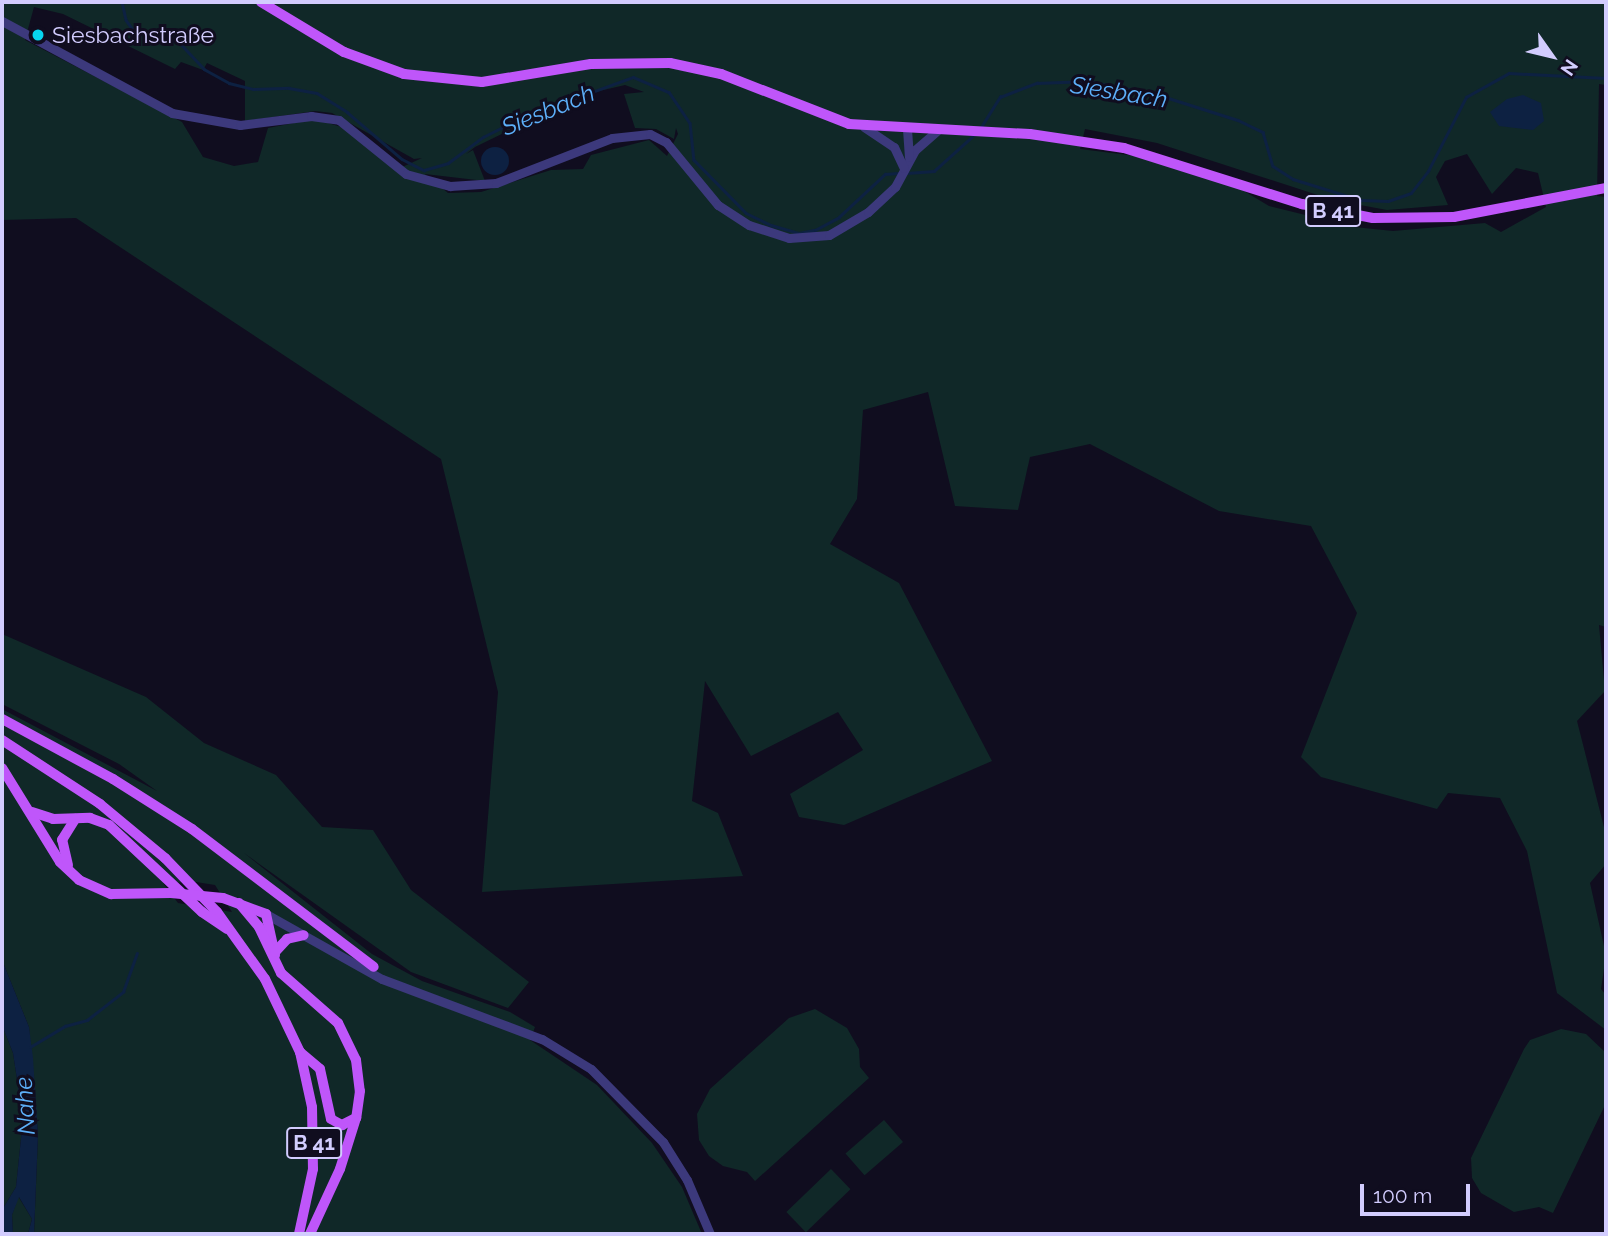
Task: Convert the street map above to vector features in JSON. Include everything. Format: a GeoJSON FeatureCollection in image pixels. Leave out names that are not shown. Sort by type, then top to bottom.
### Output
{"type":"FeatureCollection","features":[{"type":"Feature","properties":{"kind":"main road","name":"B 41"},"geometry":{"type":"LineString","coordinates":[[261,2],[344,52],[404,74],[482,82],[591,64],[670,63],[721,74],[808,111],[864,127],[1030,134],[1124,148],[1302,204],[1373,218],[1454,217],[1606,188]]}},
{"type":"Feature","properties":{"kind":"main road"},"geometry":{"type":"LineString","coordinates":[[2,719],[113,779],[192,829],[374,967]]}},
{"type":"Feature","properties":{"kind":"main road","name":"B 41"},"geometry":{"type":"LineString","coordinates":[[2,740],[123,822],[197,890],[233,932],[278,1003],[300,1052],[312,1107],[314,1149],[310,1190],[299,1234]]}},
{"type":"Feature","properties":{"kind":"main road"},"geometry":{"type":"LineString","coordinates":[[2,768],[71,874],[111,894],[171,894],[223,898],[239,903],[266,914],[275,957]]}},
{"type":"Feature","properties":{"kind":"main road"},"geometry":{"type":"LineString","coordinates":[[32,812],[53,820],[90,818],[109,825],[202,912],[233,932]]}},
{"type":"Feature","properties":{"kind":"main road"},"geometry":{"type":"LineString","coordinates":[[71,874],[62,840],[75,818]]}},
{"type":"Feature","properties":{"kind":"main road"},"geometry":{"type":"LineString","coordinates":[[239,903],[259,927],[284,976],[331,1015],[349,1041],[358,1071],[356,1118],[340,1169],[310,1234]]}},
{"type":"Feature","properties":{"kind":"main road"},"geometry":{"type":"LineString","coordinates":[[275,957],[287,939],[303,935]]}},
{"type":"Feature","properties":{"kind":"main road"},"geometry":{"type":"LineString","coordinates":[[300,1052],[320,1069],[331,1119],[342,1125],[356,1118]]}},
{"type":"Feature","properties":{"kind":"street"},"geometry":{"type":"LineString","coordinates":[[2,21],[172,113],[208,122],[260,124],[311,116],[338,120],[406,174],[461,187],[508,179],[611,138],[650,134],[666,142],[705,193],[726,211],[763,231],[801,240],[830,235],[853,223],[889,192],[909,159],[937,131]]}},
{"type":"Feature","properties":{"kind":"street"},"geometry":{"type":"LineString","coordinates":[[864,127],[899,152]]}},
{"type":"Feature","properties":{"kind":"street"},"geometry":{"type":"LineString","coordinates":[[904,169],[899,152],[907,130]]}},
{"type":"Feature","properties":{"kind":"street"},"geometry":{"type":"LineString","coordinates":[[907,130],[909,159]]}},
{"type":"Feature","properties":{"kind":"street"},"geometry":{"type":"LineString","coordinates":[[266,914],[357,967],[405,989],[542,1039],[591,1069],[630,1103],[663,1142],[687,1180],[710,1234]]}},
{"type":"Feature","properties":{"kind":"street"},"geometry":{"type":"LineString","coordinates":[[374,967],[405,989]]}},
{"type":"Feature","properties":{"kind":"green space"},"geometry":{"type":"Polygon","coordinates":[[[2,2],[1606,2],[1606,85],[1599,84],[1597,196],[1606,197],[1606,627],[1599,625],[1605,691],[1577,721],[1606,835],[1606,864],[1590,883],[1606,955],[1601,989],[1606,995],[1606,1030],[1557,993],[1527,851],[1500,798],[1448,793],[1437,809],[1321,777],[1301,757],[1357,613],[1311,526],[1219,511],[1090,444],[1030,457],[1018,510],[955,506],[928,392],[863,410],[857,499],[830,544],[899,583],[992,761],[844,825],[799,817],[790,794],[863,750],[838,712],[751,756],[705,681],[692,801],[718,813],[743,876],[482,892],[498,692],[441,459],[76,218],[2,220],[2,2]],[[34,7],[25,40],[182,122],[203,157],[234,166],[258,162],[268,128],[315,119],[348,129],[398,169],[422,158],[414,159],[332,113],[315,111],[245,121],[245,81],[207,63],[203,70],[181,62],[175,69],[63,14],[34,7]],[[625,85],[582,95],[475,147],[466,154],[473,150],[485,181],[425,174],[448,193],[481,192],[551,170],[583,169],[591,155],[649,140],[667,156],[678,134],[676,128],[674,139],[656,129],[635,128],[624,94],[644,92],[625,85]],[[1085,129],[1080,149],[1136,156],[1234,185],[1269,206],[1354,227],[1393,231],[1485,223],[1501,232],[1546,207],[1538,173],[1516,168],[1492,194],[1467,154],[1445,161],[1436,177],[1448,205],[1387,210],[1333,200],[1157,143],[1085,129]]]}},
{"type":"Feature","properties":{"kind":"green space"},"geometry":{"type":"Polygon","coordinates":[[[2,634],[146,697],[204,743],[276,775],[322,827],[373,830],[411,890],[529,982],[508,1008],[411,972],[244,853],[372,954],[422,981],[510,1012],[535,1027],[530,1040],[597,1085],[652,1143],[682,1187],[702,1234],[34,1234],[38,1135],[29,1027],[2,960],[2,709],[157,791],[119,764],[2,704],[2,634]],[[196,882],[163,883],[178,903],[232,912],[215,885],[196,882]]]}},
{"type":"Feature","properties":{"kind":"green space"},"geometry":{"type":"Polygon","coordinates":[[[815,1009],[847,1028],[859,1049],[860,1067],[869,1078],[755,1181],[747,1172],[723,1166],[709,1156],[699,1140],[697,1114],[710,1089],[789,1018],[815,1009]]]}},
{"type":"Feature","properties":{"kind":"green space"},"geometry":{"type":"Polygon","coordinates":[[[2,1025],[13,1053],[23,1119],[16,1187],[2,1210],[2,1025]]]}},
{"type":"Feature","properties":{"kind":"green space"},"geometry":{"type":"Polygon","coordinates":[[[1561,1029],[1586,1034],[1604,1051],[1606,1103],[1553,1213],[1539,1207],[1514,1212],[1481,1193],[1472,1178],[1471,1158],[1530,1040],[1561,1029]]]}},
{"type":"Feature","properties":{"kind":"green space"},"geometry":{"type":"Polygon","coordinates":[[[884,1120],[903,1142],[865,1175],[846,1153],[884,1120]]]}},
{"type":"Feature","properties":{"kind":"green space"},"geometry":{"type":"Polygon","coordinates":[[[831,1169],[850,1189],[806,1232],[786,1212],[831,1169]]]}},
{"type":"Feature","properties":{"kind":"green space"},"geometry":{"type":"Polygon","coordinates":[[[18,1196],[32,1219],[28,1234],[13,1234],[12,1215],[18,1196]]]}},
{"type":"Feature","properties":{"kind":"water"},"geometry":{"type":"Polygon","coordinates":[[[1523,95],[1541,103],[1544,121],[1533,130],[1499,126],[1490,112],[1507,99],[1523,95]]]}},
{"type":"Feature","properties":{"kind":"water"},"geometry":{"type":"Polygon","coordinates":[[[495,147],[505,151],[509,161],[505,171],[495,175],[485,171],[481,161],[485,151],[495,147]]]}},
{"type":"Feature","properties":{"kind":"water","name":"Nahe"},"geometry":{"type":"Polygon","coordinates":[[[2,960],[29,1027],[33,1058],[38,1135],[34,1234],[28,1234],[32,1219],[19,1197],[12,1215],[13,1234],[2,1234],[2,1210],[16,1187],[23,1119],[13,1053],[2,1025],[2,960]]]}},
{"type":"Feature","properties":{"kind":"waterway","name":"Siesbach"},"geometry":{"type":"LineString","coordinates":[[122,2],[126,20],[134,31],[179,42],[204,69],[229,83],[253,89],[289,88],[317,93],[347,112],[402,159],[424,170],[448,163],[483,137],[523,117],[633,77],[669,92],[690,123],[694,160],[746,213],[771,225],[799,233],[815,230],[839,217],[885,174],[901,173]]}},
{"type":"Feature","properties":{"kind":"waterway","name":"Siesbach"},"geometry":{"type":"LineString","coordinates":[[981,127],[1000,97],[1037,83],[1087,81],[1159,95],[1238,120],[1263,132],[1273,166],[1293,179],[1361,200],[1388,201],[1411,193],[1428,171],[1466,97],[1509,73],[1606,78]]}},
{"type":"Feature","properties":{"kind":"waterway","name":"Siesbach"},"geometry":{"type":"LineString","coordinates":[[907,173],[934,171],[974,135]]}},
{"type":"Feature","properties":{"kind":"waterway"},"geometry":{"type":"LineString","coordinates":[[30,1047],[65,1026],[87,1020],[123,992],[137,953]]}},
{"type":"Feature","properties":{"kind":"place","name":"Siesbachstraße"},"geometry":{"type":"Point","coordinates":[38,35]}}]}
